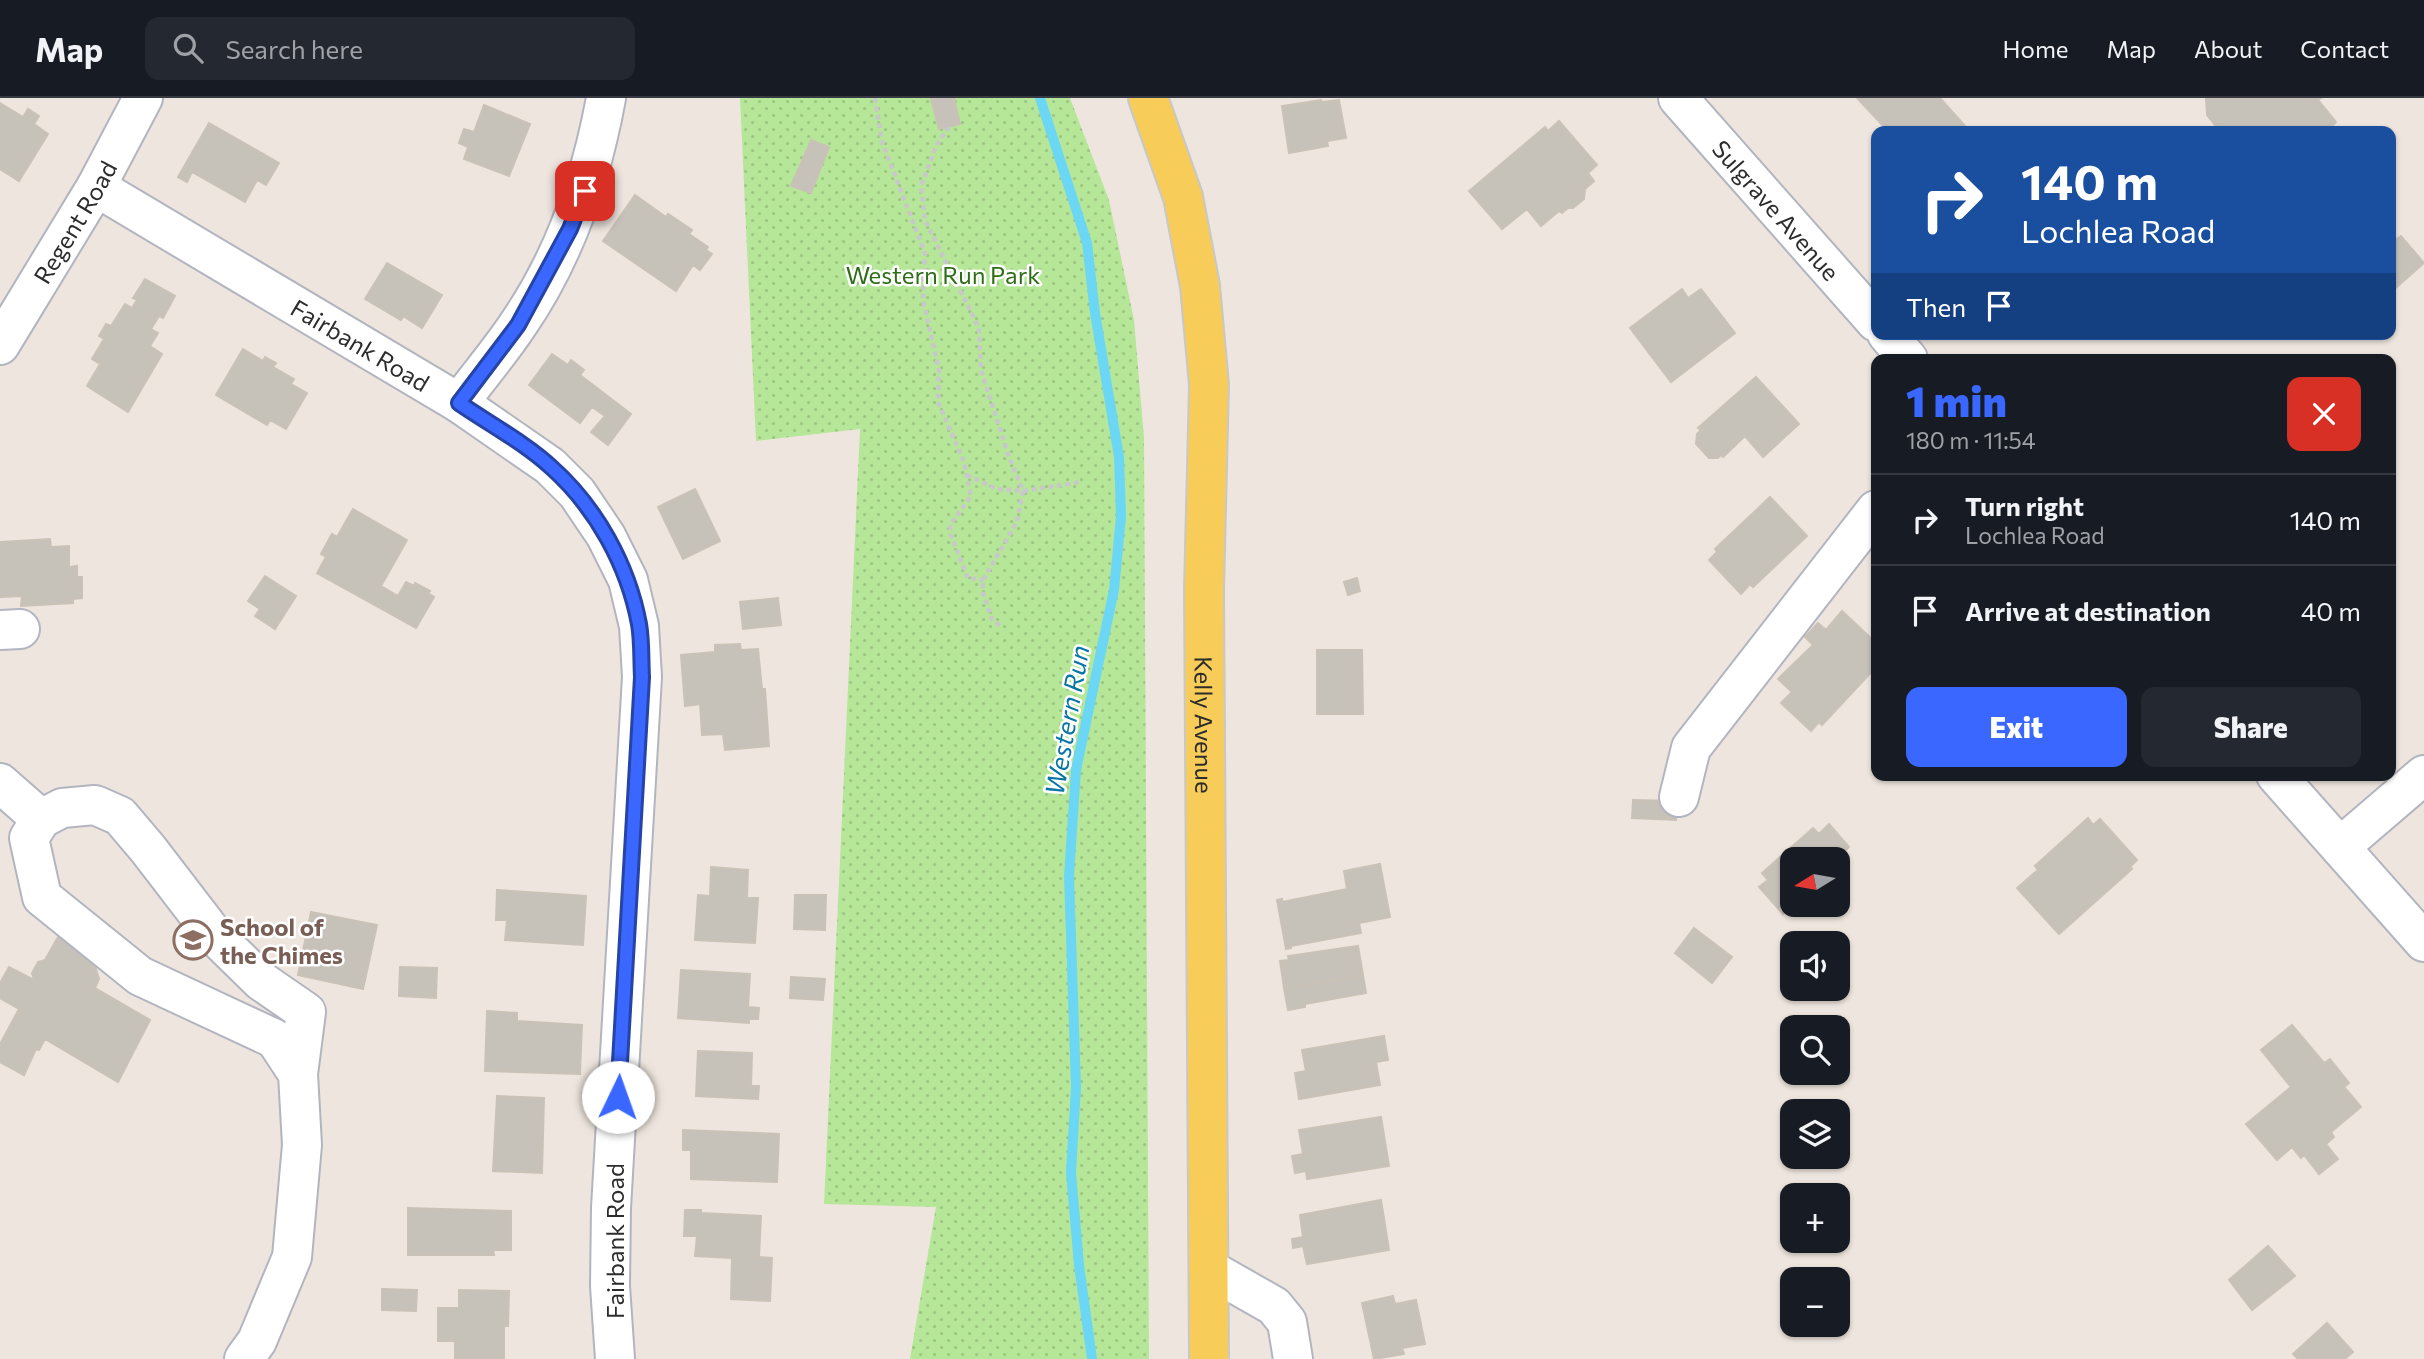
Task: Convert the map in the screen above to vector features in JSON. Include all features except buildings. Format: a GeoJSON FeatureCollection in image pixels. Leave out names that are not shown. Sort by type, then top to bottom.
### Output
{"type":"FeatureCollection","features":[{"type":"Feature","properties":{"kind":"main road","name":"Kelly Avenue"},"geometry":{"type":"LineString","coordinates":[[1148,98],[1183,197],[1200,286],[1209,385],[1204,590],[1209,1359]]}},
{"type":"Feature","properties":{"kind":"street","name":"Regent Road"},"geometry":{"type":"LineString","coordinates":[[0,345],[96,187],[143,98]]}},
{"type":"Feature","properties":{"kind":"street"},"geometry":{"type":"LineString","coordinates":[[459,403],[518,325],[570,229],[585,191],[606,98]]}},
{"type":"Feature","properties":{"kind":"street","name":"Sulgrave Avenue"},"geometry":{"type":"LineString","coordinates":[[1678,98],[1871,316]]}},
{"type":"Feature","properties":{"kind":"street","name":"Fairbank Road"},"geometry":{"type":"LineString","coordinates":[[96,187],[459,403],[550,466],[577,493],[606,536],[628,580],[639,626],[642,677],[611,1208],[610,1286],[615,1359]]}},
{"type":"Feature","properties":{"kind":"street"},"geometry":{"type":"LineString","coordinates":[[1892,340],[1904,354]]}},
{"type":"Feature","properties":{"kind":"street"},"geometry":{"type":"LineString","coordinates":[[1679,797],[1691,748],[1871,516]]}},
{"type":"Feature","properties":{"kind":"street"},"geometry":{"type":"LineString","coordinates":[[2340,847],[2424,775]]}},
{"type":"Feature","properties":{"kind":"street"},"geometry":{"type":"LineString","coordinates":[[2281,781],[2424,942]]}},
{"type":"Feature","properties":{"kind":"street"},"geometry":{"type":"LineString","coordinates":[[0,783],[41,819]]}},
{"type":"Feature","properties":{"kind":"street"},"geometry":{"type":"LineString","coordinates":[[244,1359],[257,1341],[292,1257],[302,1145],[298,1074],[306,1012],[261,981],[214,935],[120,816],[95,805],[62,807],[41,819],[29,838],[42,897],[140,976],[275,1039],[298,1074]]}},
{"type":"Feature","properties":{"kind":"street"},"geometry":{"type":"LineString","coordinates":[[1209,1269],[1274,1306],[1287,1322],[1293,1359]]}},
{"type":"Feature","properties":{"kind":"path"},"geometry":{"type":"LineString","coordinates":[[875,98],[882,142],[925,253],[923,300],[939,370],[938,402],[964,462],[971,496],[950,524],[951,536],[968,578],[983,580]]}},
{"type":"Feature","properties":{"kind":"path"},"geometry":{"type":"LineString","coordinates":[[949,127],[936,146],[921,186],[925,220],[979,328],[981,370],[1023,491],[1017,522],[983,580],[983,593],[992,619],[1002,627]]}},
{"type":"Feature","properties":{"kind":"path"},"geometry":{"type":"LineString","coordinates":[[967,474],[997,489],[1023,491],[1081,482]]}},
{"type":"Feature","properties":{"kind":"green space","name":"Western Run Park"},"geometry":{"type":"Polygon","coordinates":[[[740,98],[1070,98],[1109,200],[1134,320],[1144,438],[1149,1359],[910,1359],[936,1207],[824,1204],[860,429],[756,441],[740,98]]]}},
{"type":"Feature","properties":{"kind":"waterway","name":"Western Run"},"geometry":{"type":"LineString","coordinates":[[1040,98],[1087,243],[1095,313],[1119,457],[1121,516],[1114,590],[1076,770],[1069,876],[1076,1087],[1071,1173],[1079,1265],[1092,1359]]}},
{"type":"Feature","properties":{"kind":"place","name":"School of the Chimes"},"geometry":{"type":"Point","coordinates":[193,940]}},
{"type":"Feature","properties":{"kind":"route"},"geometry":{"type":"LineString","coordinates":[[585,191],[554,262],[518,325],[459,403],[550,466],[577,493],[606,536],[628,580],[639,626],[642,677],[618,1097]]}}]}
